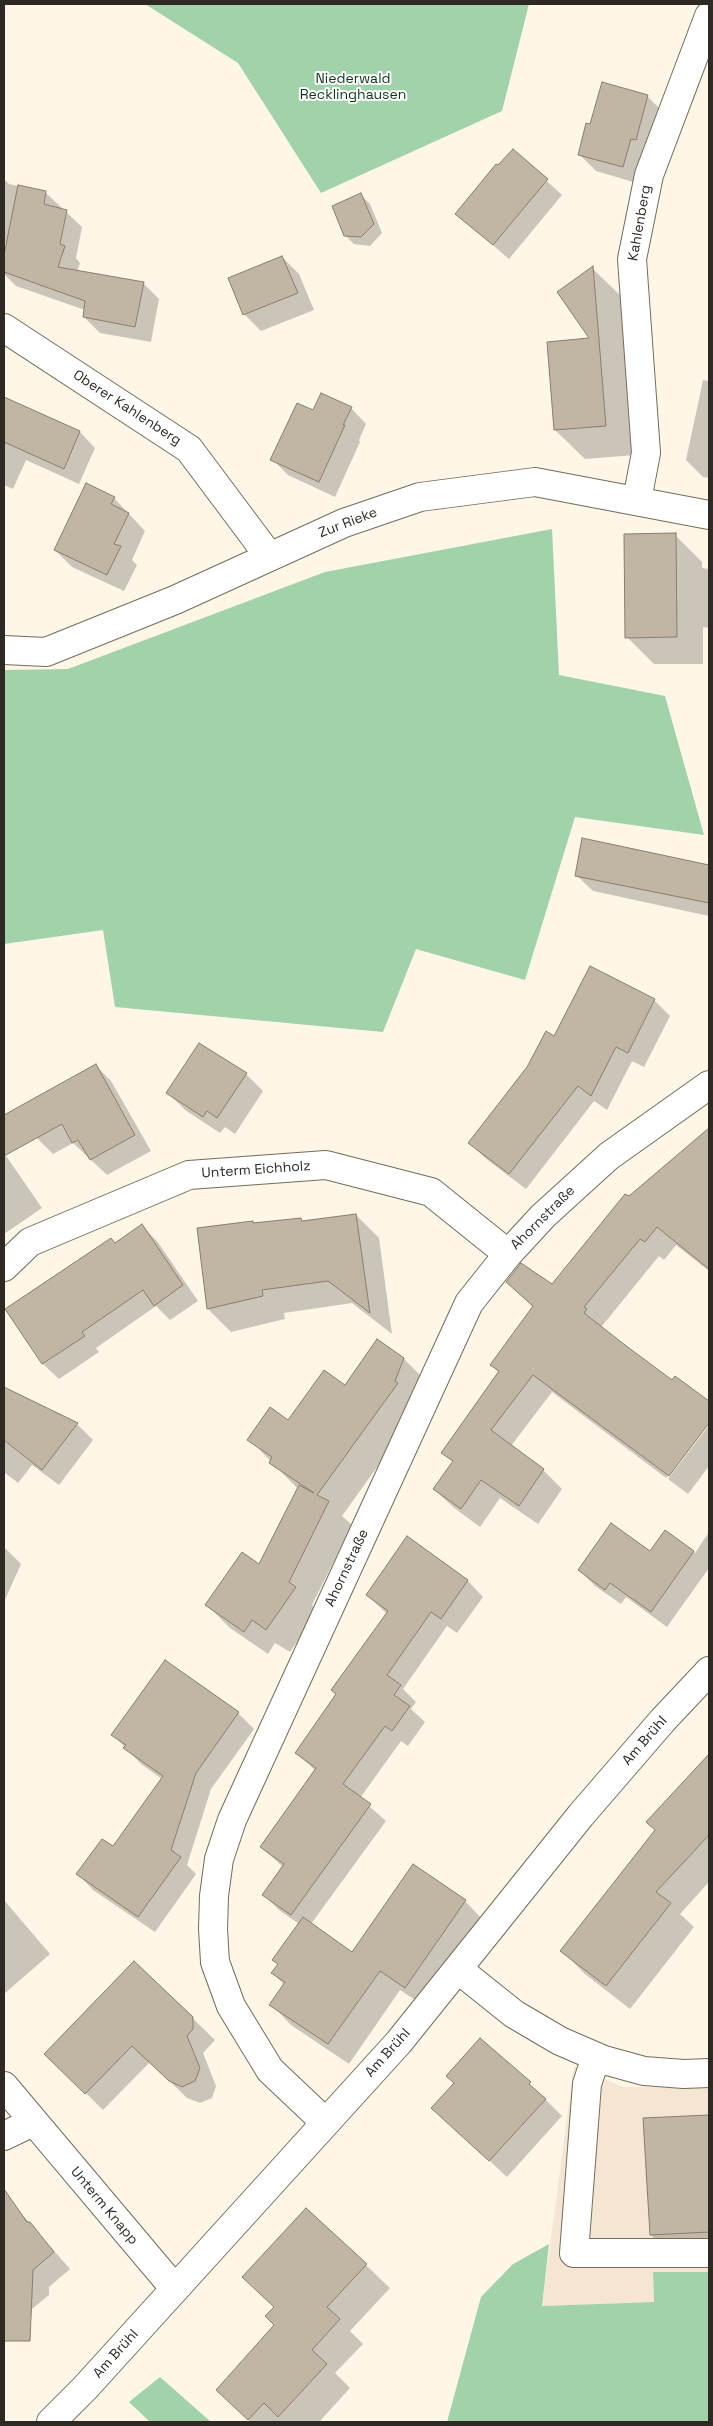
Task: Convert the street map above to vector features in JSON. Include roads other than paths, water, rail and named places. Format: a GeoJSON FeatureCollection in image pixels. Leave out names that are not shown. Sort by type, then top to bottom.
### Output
{"type":"FeatureCollection","features":[{"type":"Feature","properties":{"kind":"street","name":"Kahlenberg"},"geometry":{"type":"LineString","coordinates":[[636,500],[646,453],[632,259],[649,176],[709,16]]}},
{"type":"Feature","properties":{"kind":"street","name":"Oberer Kahlenberg"},"geometry":{"type":"LineString","coordinates":[[4,328],[189,448],[269,556]]}},
{"type":"Feature","properties":{"kind":"street","name":"Zur Rieke"},"geometry":{"type":"LineString","coordinates":[[4,650],[46,652],[175,600],[344,523],[420,497],[535,482],[709,515]]}},
{"type":"Feature","properties":{"kind":"street","name":"Ahornstraße"},"geometry":{"type":"LineString","coordinates":[[325,2122],[270,2070],[231,2006],[216,1962],[214,1896],[219,1859],[244,1789],[469,1303],[508,1254],[543,1216],[609,1156],[709,1085]]}},
{"type":"Feature","properties":{"kind":"street","name":"Unterm Eichholz"},"geometry":{"type":"LineString","coordinates":[[4,1267],[30,1242],[189,1174],[326,1165],[431,1192],[508,1254]]}},
{"type":"Feature","properties":{"kind":"street","name":"Am Brühl"},"geometry":{"type":"LineString","coordinates":[[51,2422],[175,2290],[399,2042],[459,1970],[581,1815],[663,1720],[709,1671]]}},
{"type":"Feature","properties":{"kind":"street"},"geometry":{"type":"LineString","coordinates":[[459,1970],[514,2014],[560,2041],[596,2057],[644,2071],[684,2074],[709,2073]]}},
{"type":"Feature","properties":{"kind":"street"},"geometry":{"type":"LineString","coordinates":[[596,2057],[587,2084],[574,2253],[709,2253]]}},
{"type":"Feature","properties":{"kind":"street","name":"Unterm Knapp"},"geometry":{"type":"LineString","coordinates":[[4,2086],[175,2290]]}},
{"type":"Feature","properties":{"kind":"street"},"geometry":{"type":"LineString","coordinates":[[4,2136],[33,2122]]}},
{"type":"Feature","properties":{"kind":"park label","name":"Niederwald Recklinghausen"},"geometry":{"type":"Point","coordinates":[353,88]}}]}
